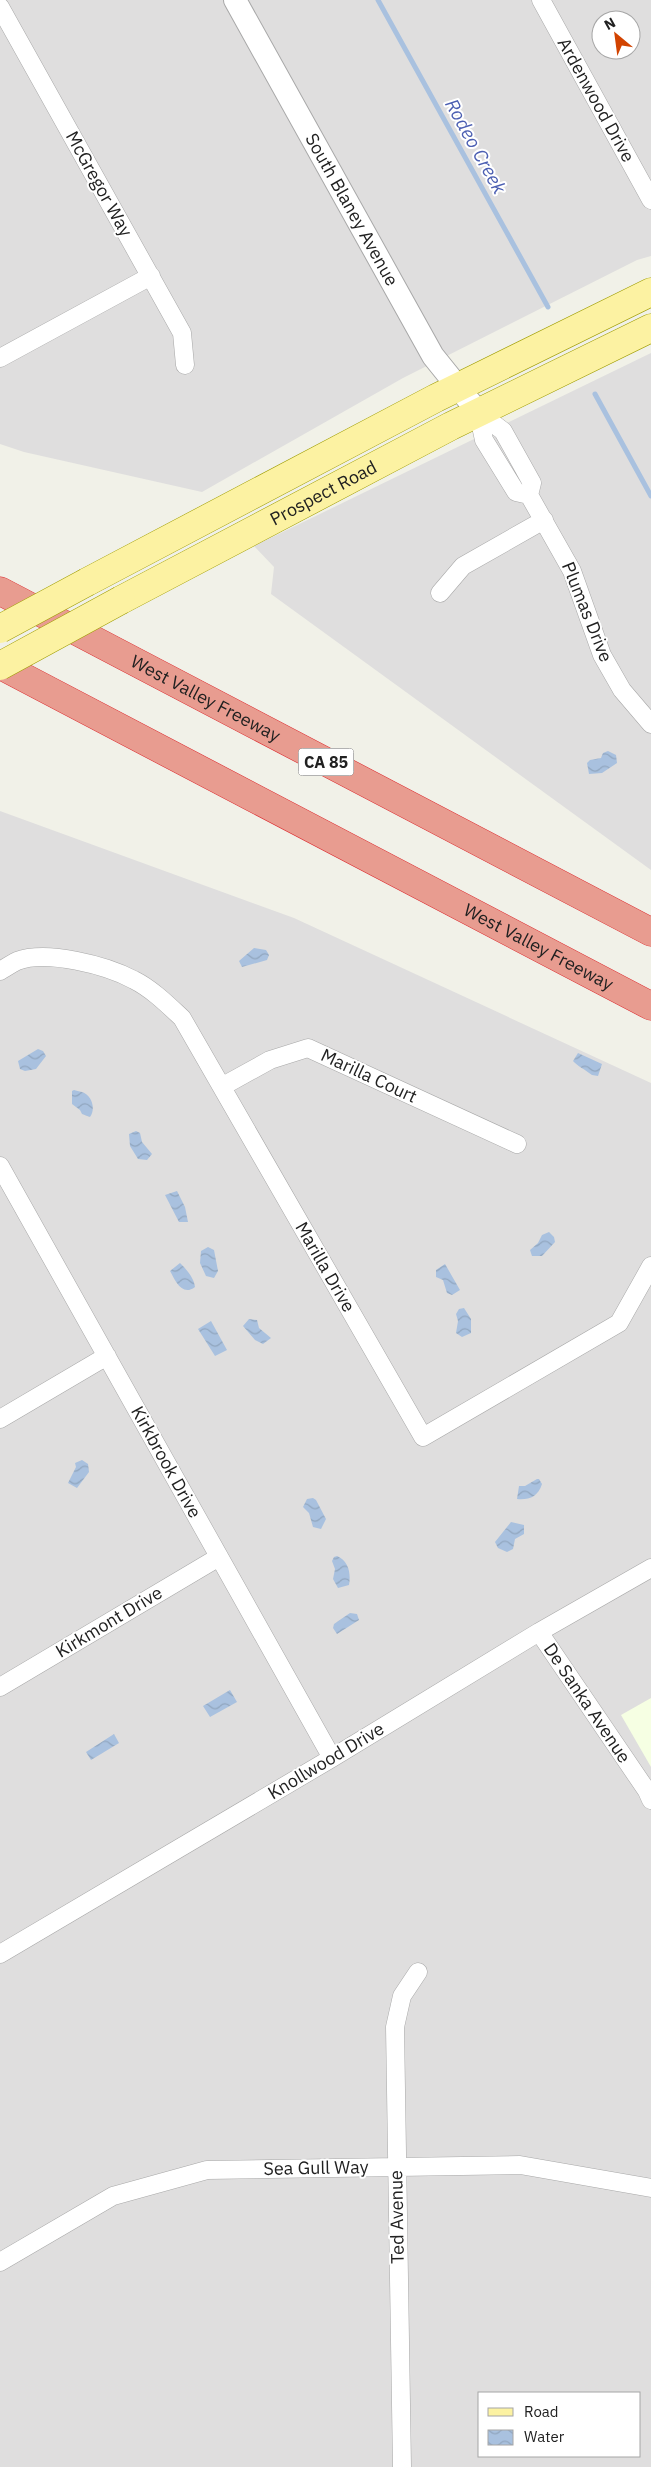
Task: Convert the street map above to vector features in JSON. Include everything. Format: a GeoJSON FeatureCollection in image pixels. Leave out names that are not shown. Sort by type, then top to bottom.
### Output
{"type":"FeatureCollection","features":[{"type":"Feature","properties":{"kind":"highway","name":"West Valley Freeway"},"geometry":{"type":"LineString","coordinates":[[0,591],[651,932]]}},
{"type":"Feature","properties":{"kind":"highway","name":"West Valley Freeway"},"geometry":{"type":"LineString","coordinates":[[0,665],[651,1006]]}},
{"type":"Feature","properties":{"kind":"main road","name":"Prospect Road"},"geometry":{"type":"LineString","coordinates":[[0,628],[458,387],[651,292]]}},
{"type":"Feature","properties":{"kind":"main road","name":"Prospect Road"},"geometry":{"type":"LineString","coordinates":[[0,665],[478,412],[651,328]]}},
{"type":"Feature","properties":{"kind":"street","name":"South Blaney Avenue"},"geometry":{"type":"LineString","coordinates":[[235,0],[434,356],[478,412]]}},
{"type":"Feature","properties":{"kind":"street","name":"Ardenwood Drive"},"geometry":{"type":"LineString","coordinates":[[541,0],[651,200]]}},
{"type":"Feature","properties":{"kind":"street","name":"McGregor Way"},"geometry":{"type":"LineString","coordinates":[[0,8],[182,333],[184,365]]}},
{"type":"Feature","properties":{"kind":"street"},"geometry":{"type":"LineString","coordinates":[[0,358],[151,276]]}},
{"type":"Feature","properties":{"kind":"street","name":"Plumas Drive"},"geometry":{"type":"LineString","coordinates":[[478,412],[484,440],[516,492],[528,495],[572,571],[602,655],[622,690],[651,724]]}},
{"type":"Feature","properties":{"kind":"street"},"geometry":{"type":"LineString","coordinates":[[440,593],[463,566],[544,520]]}},
{"type":"Feature","properties":{"kind":"street","name":"Marilla Drive"},"geometry":{"type":"LineString","coordinates":[[0,971],[18,961],[57,957],[91,964],[134,980],[160,998],[182,1018],[423,1437],[619,1323],[651,1266]]}},
{"type":"Feature","properties":{"kind":"street","name":"Marilla Court"},"geometry":{"type":"LineString","coordinates":[[222,1086],[270,1060],[308,1048],[517,1144]]}},
{"type":"Feature","properties":{"kind":"street","name":"Kirkbrook Drive"},"geometry":{"type":"LineString","coordinates":[[0,1166],[332,1758]]}},
{"type":"Feature","properties":{"kind":"street"},"geometry":{"type":"LineString","coordinates":[[0,1420],[107,1356]]}},
{"type":"Feature","properties":{"kind":"street","name":"Kirkmont Drive"},"geometry":{"type":"LineString","coordinates":[[0,1687],[219,1557]]}},
{"type":"Feature","properties":{"kind":"street","name":"Knollwood Drive"},"geometry":{"type":"LineString","coordinates":[[0,1954],[332,1758],[539,1632],[651,1568]]}},
{"type":"Feature","properties":{"kind":"street","name":"De Sanka Avenue"},"geometry":{"type":"LineString","coordinates":[[539,1632],[647,1791],[651,1800]]}},
{"type":"Feature","properties":{"kind":"street","name":"Ted Avenue"},"geometry":{"type":"LineString","coordinates":[[402,2467],[395,2027],[402,1996],[418,1972]]}},
{"type":"Feature","properties":{"kind":"street","name":"Sea Gull Way"},"geometry":{"type":"LineString","coordinates":[[0,2262],[113,2196],[207,2170],[520,2165],[651,2188]]}},
{"type":"Feature","properties":{"kind":"shaded area"},"geometry":{"type":"Polygon","coordinates":[[[0,0],[651,0],[651,256],[637,260],[403,378],[202,492],[24,452],[0,444],[0,0]]]}},
{"type":"Feature","properties":{"kind":"shaded area"},"geometry":{"type":"Polygon","coordinates":[[[651,353],[651,870],[271,594],[274,567],[254,546],[651,353]]]}},
{"type":"Feature","properties":{"kind":"shaded area"},"geometry":{"type":"Polygon","coordinates":[[[0,811],[294,918],[651,1083],[651,2467],[0,2467],[0,811]]]}},
{"type":"Feature","properties":{"kind":"shaded area"},"geometry":{"type":"Polygon","coordinates":[[[651,1698],[651,1767],[621,1715],[651,1698]]]}},
{"type":"Feature","properties":{"kind":"water"},"geometry":{"type":"Polygon","coordinates":[[[608,751],[616,755],[617,763],[602,773],[589,774],[587,763],[590,760],[601,758],[603,753],[608,751]]]}},
{"type":"Feature","properties":{"kind":"water"},"geometry":{"type":"Polygon","coordinates":[[[254,948],[266,950],[269,955],[267,960],[242,967],[239,961],[254,948]]]}},
{"type":"Feature","properties":{"kind":"water"},"geometry":{"type":"Polygon","coordinates":[[[38,1049],[43,1051],[46,1056],[36,1069],[25,1071],[20,1069],[18,1061],[38,1049]]]}},
{"type":"Feature","properties":{"kind":"water"},"geometry":{"type":"Polygon","coordinates":[[[578,1053],[602,1064],[598,1076],[592,1075],[573,1061],[578,1053]]]}},
{"type":"Feature","properties":{"kind":"water"},"geometry":{"type":"Polygon","coordinates":[[[72,1091],[82,1092],[91,1099],[93,1110],[90,1117],[82,1114],[72,1104],[72,1091]]]}},
{"type":"Feature","properties":{"kind":"water"},"geometry":{"type":"Polygon","coordinates":[[[136,1131],[140,1133],[142,1142],[152,1154],[147,1160],[138,1159],[130,1146],[129,1134],[136,1131]]]}},
{"type":"Feature","properties":{"kind":"water"},"geometry":{"type":"Polygon","coordinates":[[[177,1191],[185,1207],[188,1222],[179,1222],[165,1195],[177,1191]]]}},
{"type":"Feature","properties":{"kind":"water"},"geometry":{"type":"Polygon","coordinates":[[[549,1232],[554,1237],[555,1242],[542,1256],[532,1256],[530,1250],[538,1243],[542,1235],[549,1232]]]}},
{"type":"Feature","properties":{"kind":"water"},"geometry":{"type":"Polygon","coordinates":[[[208,1247],[214,1250],[218,1271],[214,1278],[206,1276],[200,1263],[201,1251],[208,1247]]]}},
{"type":"Feature","properties":{"kind":"water"},"geometry":{"type":"Polygon","coordinates":[[[180,1263],[193,1280],[195,1287],[190,1290],[183,1289],[170,1271],[180,1263]]]}},
{"type":"Feature","properties":{"kind":"water"},"geometry":{"type":"Polygon","coordinates":[[[445,1264],[460,1290],[452,1295],[447,1293],[443,1280],[436,1277],[436,1270],[445,1264]]]}},
{"type":"Feature","properties":{"kind":"water"},"geometry":{"type":"Polygon","coordinates":[[[464,1308],[471,1319],[471,1333],[462,1337],[456,1333],[458,1321],[456,1314],[459,1309],[464,1308]]]}},
{"type":"Feature","properties":{"kind":"water"},"geometry":{"type":"Polygon","coordinates":[[[249,1319],[257,1320],[259,1328],[271,1338],[263,1344],[255,1340],[243,1326],[249,1319]]]}},
{"type":"Feature","properties":{"kind":"water"},"geometry":{"type":"Polygon","coordinates":[[[211,1321],[227,1350],[215,1356],[198,1329],[211,1321]]]}},
{"type":"Feature","properties":{"kind":"water"},"geometry":{"type":"Polygon","coordinates":[[[82,1460],[88,1464],[89,1472],[77,1488],[68,1483],[76,1467],[75,1463],[82,1460]]]}},
{"type":"Feature","properties":{"kind":"water"},"geometry":{"type":"Polygon","coordinates":[[[537,1479],[542,1484],[535,1495],[525,1499],[517,1499],[519,1486],[525,1486],[537,1479]]]}},
{"type":"Feature","properties":{"kind":"water"},"geometry":{"type":"Polygon","coordinates":[[[313,1498],[326,1519],[321,1529],[313,1527],[309,1513],[303,1507],[307,1499],[313,1498]]]}},
{"type":"Feature","properties":{"kind":"water"},"geometry":{"type":"Polygon","coordinates":[[[511,1522],[524,1525],[524,1534],[515,1539],[513,1549],[507,1552],[498,1548],[495,1542],[511,1522]]]}},
{"type":"Feature","properties":{"kind":"water"},"geometry":{"type":"Polygon","coordinates":[[[337,1556],[347,1564],[350,1577],[349,1585],[338,1588],[333,1579],[335,1569],[332,1561],[337,1556]]]}},
{"type":"Feature","properties":{"kind":"water"},"geometry":{"type":"Polygon","coordinates":[[[350,1613],[357,1614],[359,1620],[337,1634],[333,1628],[334,1624],[350,1613]]]}},
{"type":"Feature","properties":{"kind":"water"},"geometry":{"type":"Polygon","coordinates":[[[230,1690],[237,1702],[210,1717],[203,1706],[230,1690]]]}},
{"type":"Feature","properties":{"kind":"water"},"geometry":{"type":"Polygon","coordinates":[[[114,1734],[119,1743],[91,1760],[86,1752],[114,1734]]]}},
{"type":"Feature","properties":{"kind":"waterway","name":"Rodeo Creek"},"geometry":{"type":"LineString","coordinates":[[378,0],[548,307]]}},
{"type":"Feature","properties":{"kind":"waterway","name":"Rodeo Creek"},"geometry":{"type":"LineString","coordinates":[[595,394],[651,496]]}}]}
